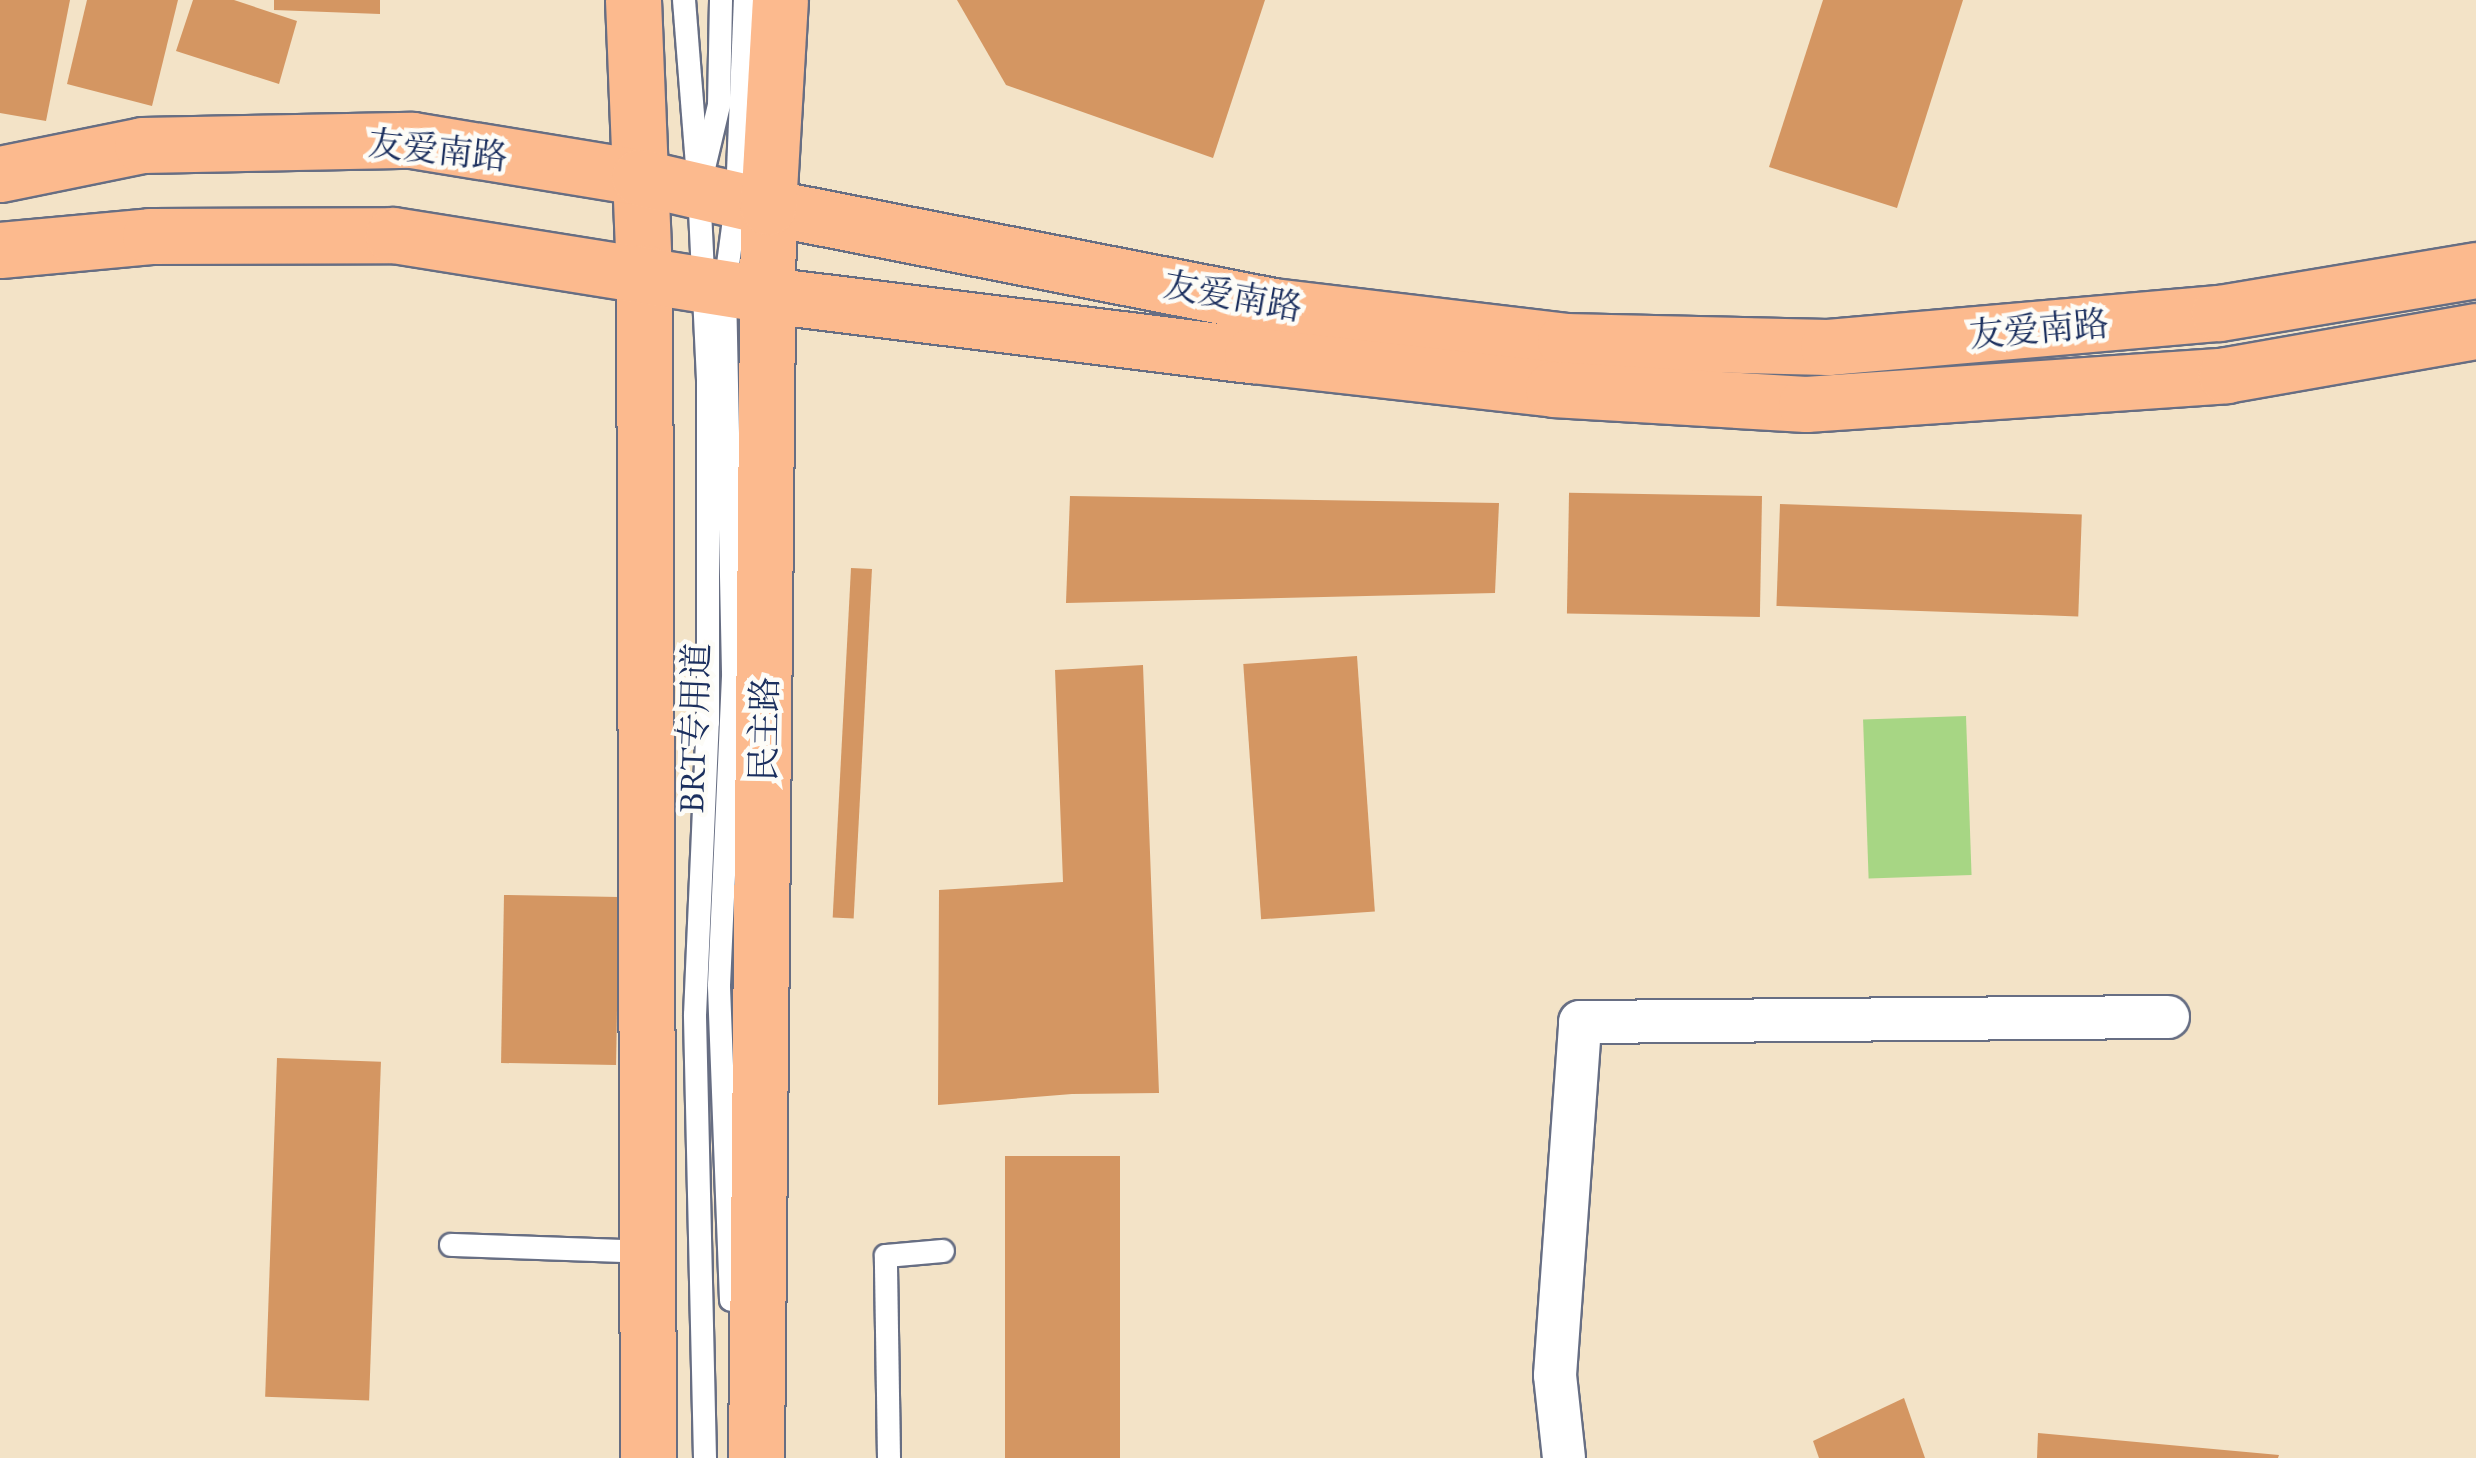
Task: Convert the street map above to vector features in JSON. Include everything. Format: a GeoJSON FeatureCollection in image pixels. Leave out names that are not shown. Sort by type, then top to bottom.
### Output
{"type":"FeatureCollection","features":[{"type":"Feature","properties":{"kind":"main road"},"geometry":{"type":"LineString","coordinates":[[633,0],[644,272],[648,1458]]}},
{"type":"Feature","properties":{"kind":"main road","name":"民主路"},"geometry":{"type":"LineString","coordinates":[[744,1439],[732,288],[735,198],[780,0]]}},
{"type":"Feature","properties":{"kind":"main road","name":"友爱南路"},"geometry":{"type":"LineString","coordinates":[[0,174],[142,146],[412,140],[639,177],[1273,306],[1565,341],[1828,347],[2219,314],[2476,270]]}},
{"type":"Feature","properties":{"kind":"main road","name":"友爱南路"},"geometry":{"type":"LineString","coordinates":[[0,250],[150,236],[392,235],[732,288],[1553,390],[1806,404],[2226,375],[2476,331]]}},
{"type":"Feature","properties":{"kind":"street"},"geometry":{"type":"LineString","coordinates":[[1564,1458],[1555,1375],[1580,1022],[2168,1017]]}},
{"type":"Feature","properties":{"kind":"lane","name":"BRT专用道"},"geometry":{"type":"LineString","coordinates":[[684,0],[735,198]]}},
{"type":"Feature","properties":{"kind":"lane","name":"BRT专用道"},"geometry":{"type":"LineString","coordinates":[[721,0],[719,104],[735,198]]}},
{"type":"Feature","properties":{"kind":"lane","name":"BRT专用道"},"geometry":{"type":"LineString","coordinates":[[731,1326],[719,985],[733,672],[732,288],[745,0]]}},
{"type":"Feature","properties":{"kind":"lane","name":"BRT专用道"},"geometry":{"type":"LineString","coordinates":[[705,1458],[695,1015],[708,722],[708,380],[732,288]]}},
{"type":"Feature","properties":{"kind":"lane"},"geometry":{"type":"LineString","coordinates":[[451,1245],[647,1252]]}},
{"type":"Feature","properties":{"kind":"lane"},"geometry":{"type":"LineString","coordinates":[[889,1458],[886,1256],[942,1251]]}},
{"type":"Feature","properties":{"kind":"lane"},"geometry":{"type":"LineString","coordinates":[[733,1458],[744,1439]]}},
{"type":"Feature","properties":{"kind":"green space"},"geometry":{"type":"Polygon","coordinates":[[[1966,716],[1972,875],[1869,878],[1863,720],[1966,716]]]}},
{"type":"Feature","properties":{"kind":"building"},"geometry":{"type":"Polygon","coordinates":[[[0,0],[70,0],[46,121],[0,113],[0,0]]]}},
{"type":"Feature","properties":{"kind":"building"},"geometry":{"type":"Polygon","coordinates":[[[87,0],[178,0],[152,106],[67,84],[87,0]]]}},
{"type":"Feature","properties":{"kind":"building"},"geometry":{"type":"Polygon","coordinates":[[[193,0],[234,0],[297,21],[279,84],[176,51],[193,0]]]}},
{"type":"Feature","properties":{"kind":"building"},"geometry":{"type":"Polygon","coordinates":[[[274,0],[380,0],[380,14],[274,10],[274,0]]]}},
{"type":"Feature","properties":{"kind":"building"},"geometry":{"type":"Polygon","coordinates":[[[957,0],[1265,0],[1213,158],[1006,85],[957,0]]]}},
{"type":"Feature","properties":{"kind":"building"},"geometry":{"type":"Polygon","coordinates":[[[1823,0],[1963,0],[1897,208],[1769,167],[1823,0]]]}},
{"type":"Feature","properties":{"kind":"building"},"geometry":{"type":"Polygon","coordinates":[[[1569,493],[1762,496],[1760,617],[1567,614],[1569,493]]]}},
{"type":"Feature","properties":{"kind":"building"},"geometry":{"type":"Polygon","coordinates":[[[1070,496],[1499,503],[1495,593],[1066,603],[1070,496]]]}},
{"type":"Feature","properties":{"kind":"building"},"geometry":{"type":"Polygon","coordinates":[[[1780,504],[2082,515],[2078,616],[1776,606],[1780,504]]]}},
{"type":"Feature","properties":{"kind":"building"},"geometry":{"type":"Polygon","coordinates":[[[851,568],[872,569],[854,919],[833,918],[851,568]]]}},
{"type":"Feature","properties":{"kind":"building"},"geometry":{"type":"Polygon","coordinates":[[[1357,656],[1375,911],[1261,919],[1243,664],[1357,656]]]}},
{"type":"Feature","properties":{"kind":"building"},"geometry":{"type":"Polygon","coordinates":[[[1143,665],[1159,1093],[1072,1094],[938,1105],[939,890],[1063,882],[1055,670],[1143,665]]]}},
{"type":"Feature","properties":{"kind":"building"},"geometry":{"type":"Polygon","coordinates":[[[504,895],[619,897],[616,1065],[501,1063],[504,895]]]}},
{"type":"Feature","properties":{"kind":"building"},"geometry":{"type":"Polygon","coordinates":[[[277,1058],[381,1062],[369,1400],[265,1397],[277,1058]]]}},
{"type":"Feature","properties":{"kind":"building"},"geometry":{"type":"Polygon","coordinates":[[[1005,1156],[1120,1156],[1120,1458],[1005,1458],[1005,1156]]]}},
{"type":"Feature","properties":{"kind":"building"},"geometry":{"type":"Polygon","coordinates":[[[1904,1398],[1925,1458],[1819,1458],[1813,1441],[1904,1398]]]}},
{"type":"Feature","properties":{"kind":"building"},"geometry":{"type":"Polygon","coordinates":[[[2038,1433],[2279,1455],[2037,1458],[2038,1433]]]}}]}
